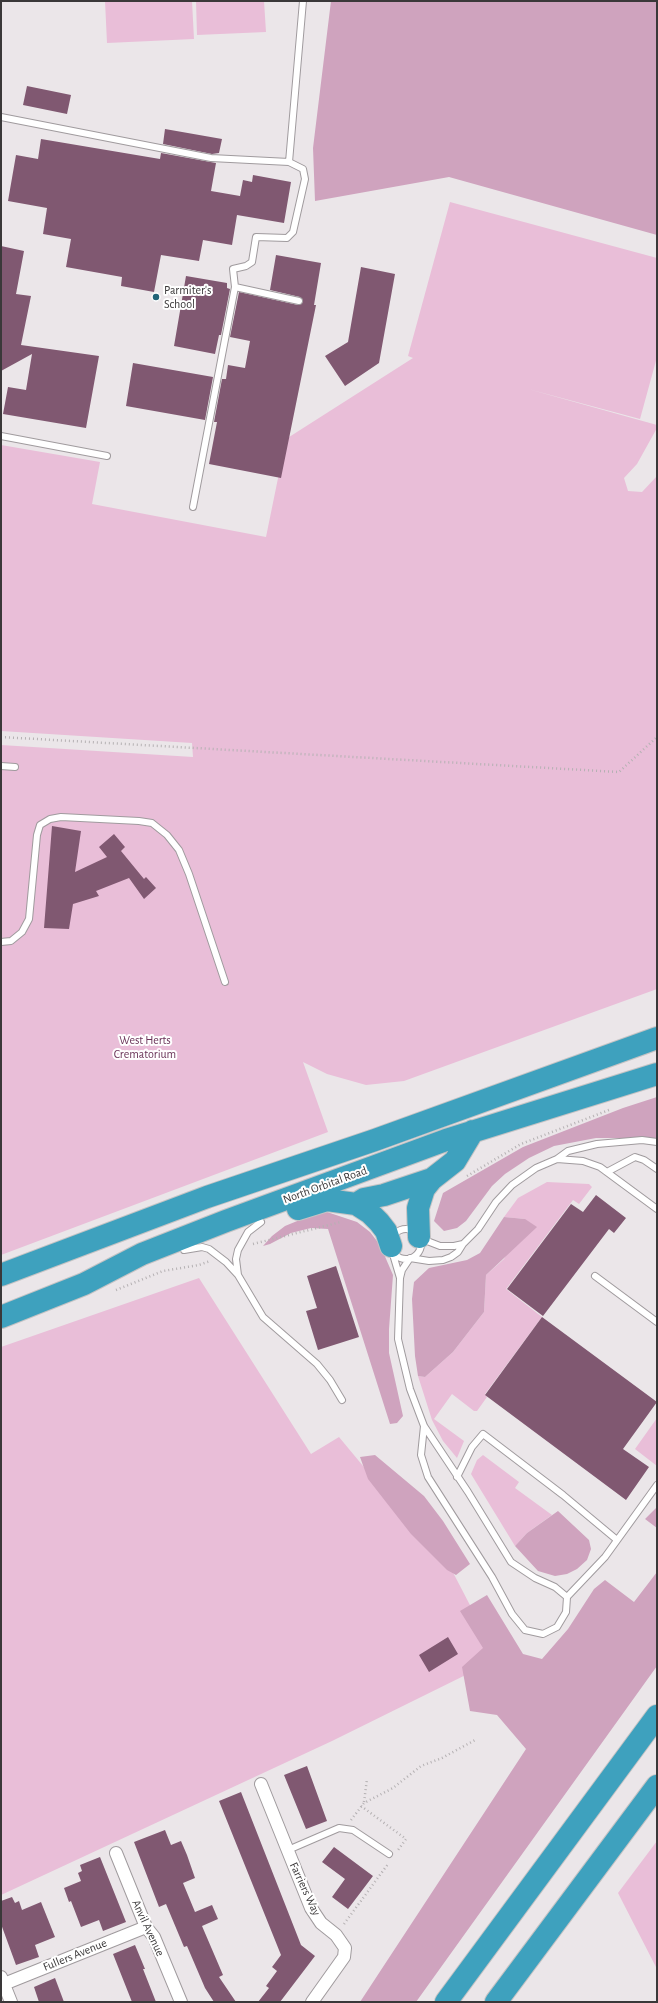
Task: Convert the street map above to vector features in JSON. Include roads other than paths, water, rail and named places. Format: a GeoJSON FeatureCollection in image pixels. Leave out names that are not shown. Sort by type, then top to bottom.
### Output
{"type":"FeatureCollection","features":[{"type":"Feature","properties":{"kind":"highway"},"geometry":{"type":"LineString","coordinates":[[1,1275],[207,1196],[375,1140],[657,1038]]}},
{"type":"Feature","properties":{"kind":"highway","name":"North Orbital Road"},"geometry":{"type":"LineString","coordinates":[[1,1317],[84,1284],[149,1251],[473,1131],[657,1074]]}},
{"type":"Feature","properties":{"kind":"highway"},"geometry":{"type":"LineString","coordinates":[[356,1204],[364,1199],[384,1195],[432,1178],[455,1160],[473,1131]]}},
{"type":"Feature","properties":{"kind":"highway"},"geometry":{"type":"LineString","coordinates":[[419,1237],[417,1219],[419,1200],[432,1178]]}},
{"type":"Feature","properties":{"kind":"highway"},"geometry":{"type":"LineString","coordinates":[[84,1284],[327,1200],[356,1204],[370,1213],[386,1231],[392,1248]]}},
{"type":"Feature","properties":{"kind":"highway"},"geometry":{"type":"LineString","coordinates":[[446,2002],[657,1716]]}},
{"type":"Feature","properties":{"kind":"highway"},"geometry":{"type":"LineString","coordinates":[[496,2002],[657,1786]]}},
{"type":"Feature","properties":{"kind":"street","name":"Farriers Way"},"geometry":{"type":"LineString","coordinates":[[261,1784],[311,1908],[321,1923],[336,1935],[344,1948],[344,1957],[312,2002]]}},
{"type":"Feature","properties":{"kind":"street","name":"Anvil Avenue"},"geometry":{"type":"LineString","coordinates":[[116,1853],[146,1927],[154,1937],[181,2002]]}},
{"type":"Feature","properties":{"kind":"street","name":"Fullers Avenue"},"geometry":{"type":"LineString","coordinates":[[11,2002],[2,1981],[146,1927]]}},
{"type":"Feature","properties":{"kind":"lane"},"geometry":{"type":"LineString","coordinates":[[289,162],[303,1]]}},
{"type":"Feature","properties":{"kind":"lane"},"geometry":{"type":"LineString","coordinates":[[1,117],[211,158],[289,162],[303,169],[305,179],[293,232],[287,238],[256,237],[252,262],[246,266],[233,269],[234,287],[193,507]]}},
{"type":"Feature","properties":{"kind":"lane"},"geometry":{"type":"LineString","coordinates":[[234,287],[299,301]]}},
{"type":"Feature","properties":{"kind":"lane"},"geometry":{"type":"LineString","coordinates":[[1,436],[107,456]]}},
{"type":"Feature","properties":{"kind":"lane"},"geometry":{"type":"LineString","coordinates":[[1,766],[15,767]]}},
{"type":"Feature","properties":{"kind":"lane"},"geometry":{"type":"LineString","coordinates":[[1,942],[11,941],[22,932],[29,920],[36,835],[40,826],[50,819],[61,817],[152,823],[167,835],[179,850],[189,874],[225,982]]}},
{"type":"Feature","properties":{"kind":"lane"},"geometry":{"type":"LineString","coordinates":[[392,1248],[400,1258],[429,1261],[443,1260],[451,1257],[458,1252],[463,1244],[478,1229],[496,1202],[512,1185],[536,1168],[557,1159],[568,1151],[597,1144],[642,1140],[657,1142]]}},
{"type":"Feature","properties":{"kind":"lane"},"geometry":{"type":"LineString","coordinates":[[607,1172],[635,1157],[644,1160],[657,1169]]}},
{"type":"Feature","properties":{"kind":"lane"},"geometry":{"type":"LineString","coordinates":[[557,1159],[592,1164],[607,1172],[657,1210]]}},
{"type":"Feature","properties":{"kind":"lane"},"geometry":{"type":"LineString","coordinates":[[238,1275],[236,1259],[238,1250],[248,1232],[261,1222]]}},
{"type":"Feature","properties":{"kind":"lane"},"geometry":{"type":"LineString","coordinates":[[400,1278],[392,1248],[393,1236],[401,1230],[411,1230],[419,1237],[440,1246],[454,1246],[463,1244]]}},
{"type":"Feature","properties":{"kind":"lane"},"geometry":{"type":"LineString","coordinates":[[419,1237],[420,1248],[418,1252],[410,1258],[402,1270],[400,1278],[398,1339],[410,1389],[424,1426],[468,1492],[511,1562],[535,1578],[555,1587],[567,1597]]}},
{"type":"Feature","properties":{"kind":"lane"},"geometry":{"type":"LineString","coordinates":[[184,1250],[202,1247],[209,1249],[226,1262],[238,1275],[263,1317],[317,1364],[330,1380],[342,1400]]}},
{"type":"Feature","properties":{"kind":"lane"},"geometry":{"type":"LineString","coordinates":[[595,1276],[657,1322]]}},
{"type":"Feature","properties":{"kind":"lane"},"geometry":{"type":"LineString","coordinates":[[424,1426],[421,1455],[428,1477],[492,1577],[512,1614],[525,1630],[543,1634],[557,1627],[566,1612],[567,1597],[605,1557],[657,1485]]}},
{"type":"Feature","properties":{"kind":"lane"},"geometry":{"type":"LineString","coordinates":[[457,1477],[472,1447],[483,1434],[563,1495],[617,1540]]}},
{"type":"Feature","properties":{"kind":"lane"},"geometry":{"type":"LineString","coordinates":[[288,1850],[339,1828],[344,1828],[353,1830],[391,1856]]}},
{"type":"Feature","properties":{"kind":"place","name":"Parmiter's School"},"geometry":{"type":"Point","coordinates":[156,297]}},
{"type":"Feature","properties":{"kind":"park label","name":"West Herts Crematorium"},"geometry":{"type":"Point","coordinates":[145,1047]}}]}
